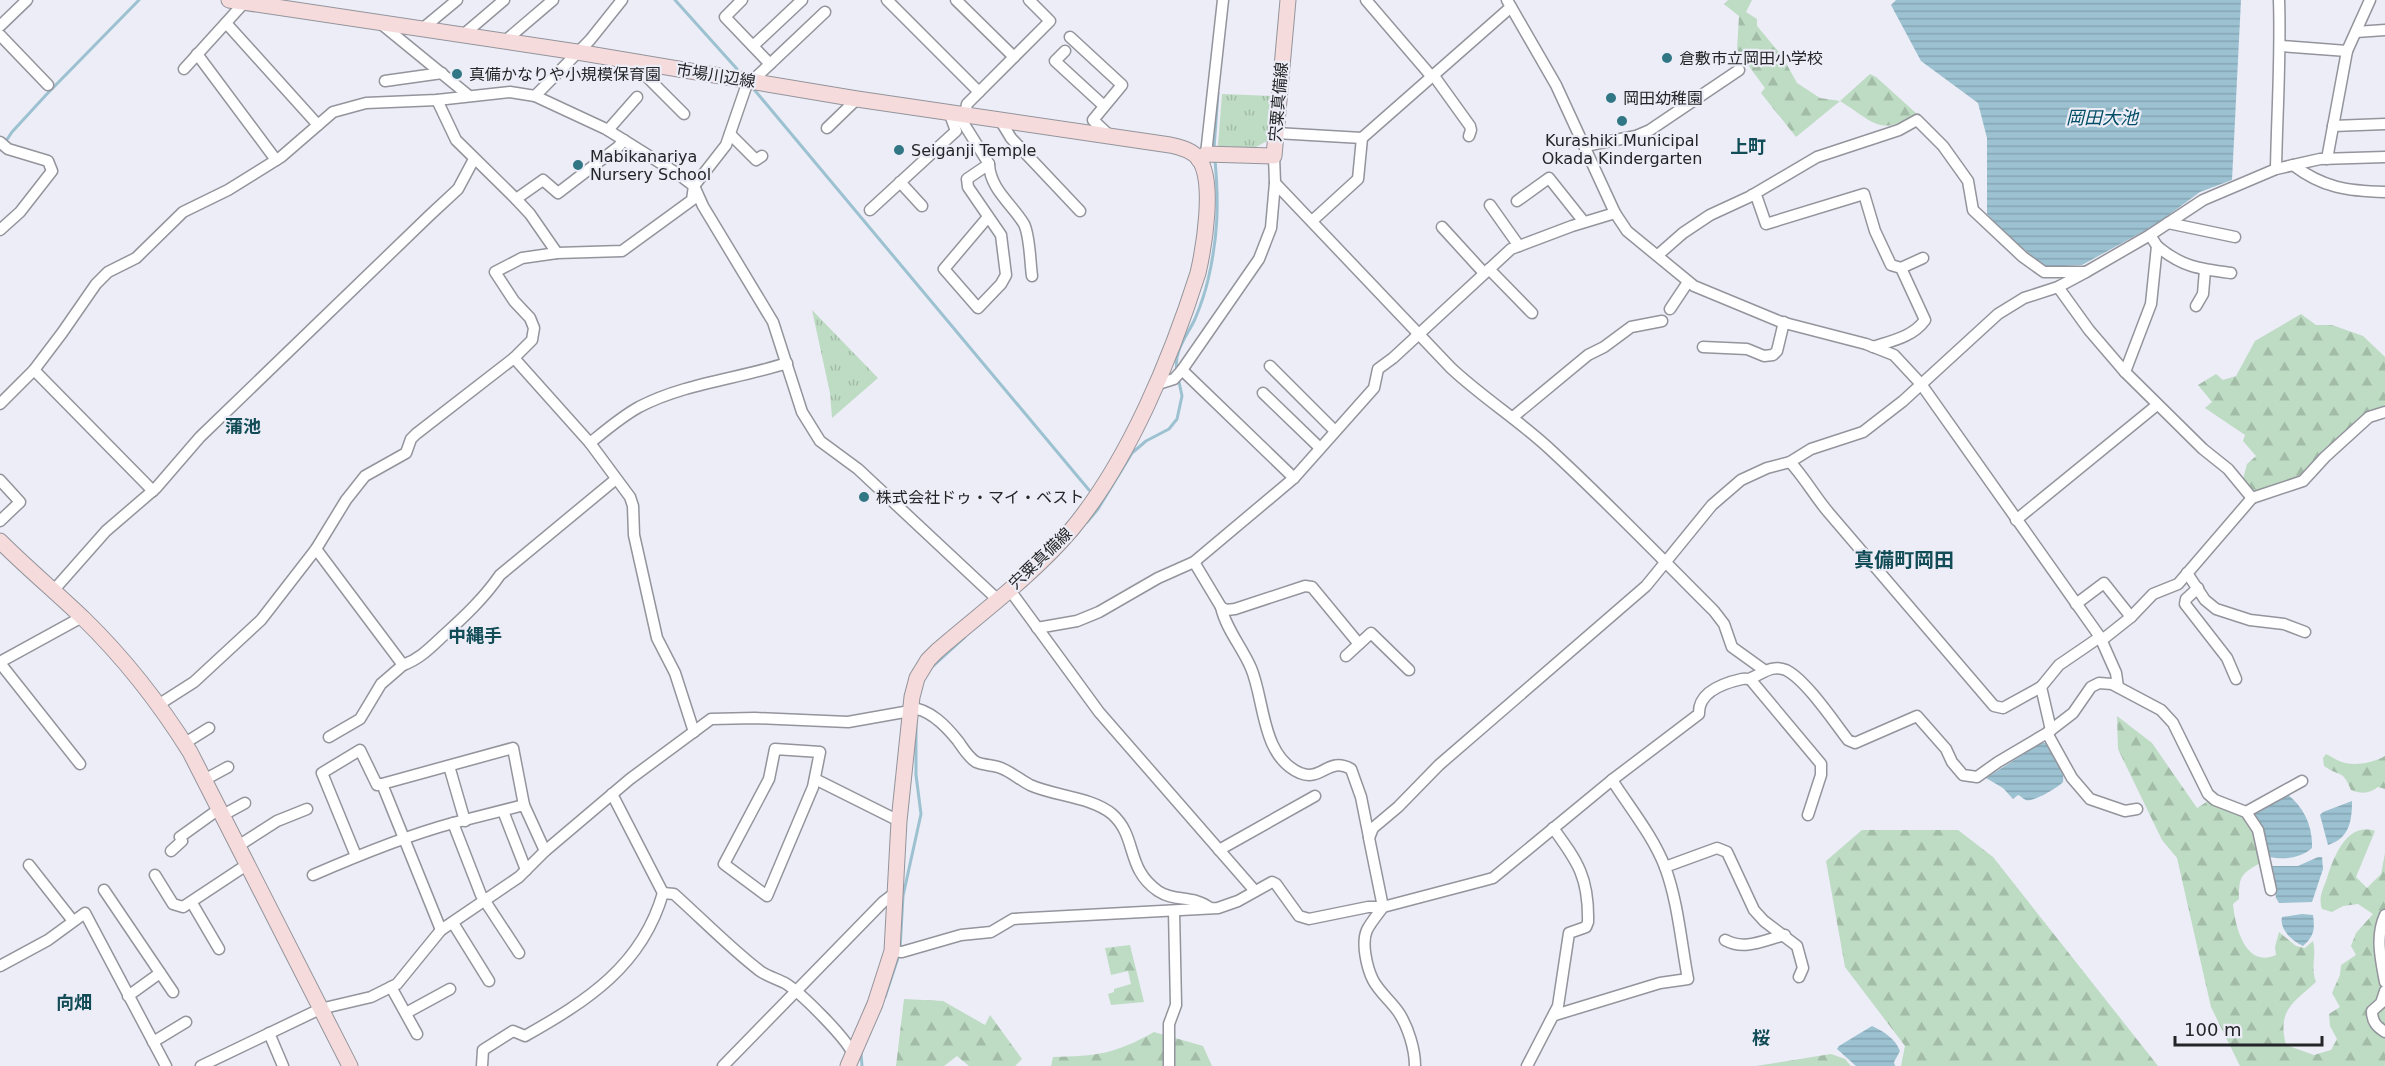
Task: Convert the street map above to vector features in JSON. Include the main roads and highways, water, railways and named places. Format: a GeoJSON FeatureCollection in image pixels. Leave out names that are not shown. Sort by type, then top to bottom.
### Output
{"type":"FeatureCollection","features":[{"type":"Feature","properties":{"kind":"main road","name":"宍粟真備線"},"geometry":{"type":"LineString","coordinates":[[852,1061],[897,952],[895,893],[899,821],[917,678],[928,660],[1008,594],[1050,552],[1093,501],[1115,466],[1155,385],[1191,293],[1203,251],[1207,192],[1203,157],[1274,156],[1288,0]]}},
{"type":"Feature","properties":{"kind":"main road","name":"市場川辺線"},"geometry":{"type":"LineString","coordinates":[[237,1],[577,52],[857,99],[1183,148],[1203,157]]}},
{"type":"Feature","properties":{"kind":"main road"},"geometry":{"type":"LineString","coordinates":[[0,541],[82,617],[121,659],[185,743],[350,1066]]}},
{"type":"Feature","properties":{"kind":"water","name":"岡田大池"},"geometry":{"type":"Polygon","coordinates":[[[1896,0],[2241,0],[2232,180],[2200,192],[2155,225],[2082,265],[2045,267],[2008,236],[1987,214],[1987,138],[1978,103],[1921,61],[1891,5],[1896,0]]]}},
{"type":"Feature","properties":{"kind":"water"},"geometry":{"type":"Polygon","coordinates":[[[2041,743],[2046,743],[2056,756],[2063,777],[2063,782],[2045,794],[2029,800],[2018,795],[2013,799],[2003,788],[1986,778],[2041,743]]]}},
{"type":"Feature","properties":{"kind":"water"},"geometry":{"type":"Polygon","coordinates":[[[2287,794],[2303,811],[2311,833],[2312,848],[2292,857],[2270,857],[2261,826],[2253,813],[2287,794]]]}},
{"type":"Feature","properties":{"kind":"water"},"geometry":{"type":"Polygon","coordinates":[[[2352,801],[2350,822],[2345,834],[2328,845],[2320,815],[2352,801]]]}},
{"type":"Feature","properties":{"kind":"water"},"geometry":{"type":"Polygon","coordinates":[[[2322,857],[2323,869],[2312,902],[2279,903],[2276,898],[2272,866],[2298,866],[2322,857]]]}},
{"type":"Feature","properties":{"kind":"water"},"geometry":{"type":"Polygon","coordinates":[[[2313,915],[2314,925],[2312,936],[2303,946],[2287,934],[2282,926],[2282,917],[2313,915]]]}},
{"type":"Feature","properties":{"kind":"water"},"geometry":{"type":"Polygon","coordinates":[[[1872,1026],[1889,1036],[1898,1046],[1900,1051],[1894,1062],[1895,1066],[1856,1066],[1837,1049],[1872,1026]]]}},
{"type":"Feature","properties":{"kind":"waterway"},"geometry":{"type":"LineString","coordinates":[[0,150],[12,132],[46,95],[139,0]]}},
{"type":"Feature","properties":{"kind":"waterway"},"geometry":{"type":"LineString","coordinates":[[675,0],[737,69]]}},
{"type":"Feature","properties":{"kind":"waterway"},"geometry":{"type":"LineString","coordinates":[[752,87],[1089,490]]}},
{"type":"Feature","properties":{"kind":"waterway"},"geometry":{"type":"LineString","coordinates":[[1214,148],[1218,93]]}},
{"type":"Feature","properties":{"kind":"waterway"},"geometry":{"type":"LineString","coordinates":[[1177,371],[1177,357],[1199,310],[1214,249],[1217,220],[1215,160]]}},
{"type":"Feature","properties":{"kind":"waterway"},"geometry":{"type":"LineString","coordinates":[[1087,522],[1098,509],[1132,453],[1146,441],[1169,429],[1177,419],[1182,396],[1178,377]]}},
{"type":"Feature","properties":{"kind":"waterway"},"geometry":{"type":"LineString","coordinates":[[932,667],[965,637]]}},
{"type":"Feature","properties":{"kind":"waterway"},"geometry":{"type":"LineString","coordinates":[[900,949],[903,896],[921,814],[916,775],[916,724]]}},
{"type":"Feature","properties":{"kind":"waterway"},"geometry":{"type":"LineString","coordinates":[[885,997],[899,955]]}},
{"type":"Feature","properties":{"kind":"waterway"},"geometry":{"type":"LineString","coordinates":[[861,1053],[862,1066]]}},
{"type":"Feature","properties":{"kind":"place","name":"倉敷市立岡田小学校"},"geometry":{"type":"Point","coordinates":[1667,58]}},
{"type":"Feature","properties":{"kind":"place","name":"真備かなりや小規模保育園"},"geometry":{"type":"Point","coordinates":[457,74]}},
{"type":"Feature","properties":{"kind":"place","name":"岡田幼稚園"},"geometry":{"type":"Point","coordinates":[1611,98]}},
{"type":"Feature","properties":{"kind":"place","name":"Kurashiki Municipal Okada Kindergarten"},"geometry":{"type":"Point","coordinates":[1622,121]}},
{"type":"Feature","properties":{"kind":"place","name":"Seiganji Temple"},"geometry":{"type":"Point","coordinates":[899,150]}},
{"type":"Feature","properties":{"kind":"place","name":"Mabikanariya Nursery School"},"geometry":{"type":"Point","coordinates":[578,165]}},
{"type":"Feature","properties":{"kind":"place","name":"株式会社ドゥ・マイ・ベスト"},"geometry":{"type":"Point","coordinates":[864,497]}},
{"type":"Feature","properties":{"kind":"district","name":"上町"},"geometry":{"type":"Point","coordinates":[1748,147]}},
{"type":"Feature","properties":{"kind":"district","name":"蒲池"},"geometry":{"type":"Point","coordinates":[243,427]}},
{"type":"Feature","properties":{"kind":"district","name":"真備町岡田"},"geometry":{"type":"Point","coordinates":[1904,560]}},
{"type":"Feature","properties":{"kind":"district","name":"中縄手"},"geometry":{"type":"Point","coordinates":[475,636]}},
{"type":"Feature","properties":{"kind":"district","name":"向畑"},"geometry":{"type":"Point","coordinates":[74,1003]}},
{"type":"Feature","properties":{"kind":"district","name":"桜"},"geometry":{"type":"Point","coordinates":[1761,1038]}}]}
